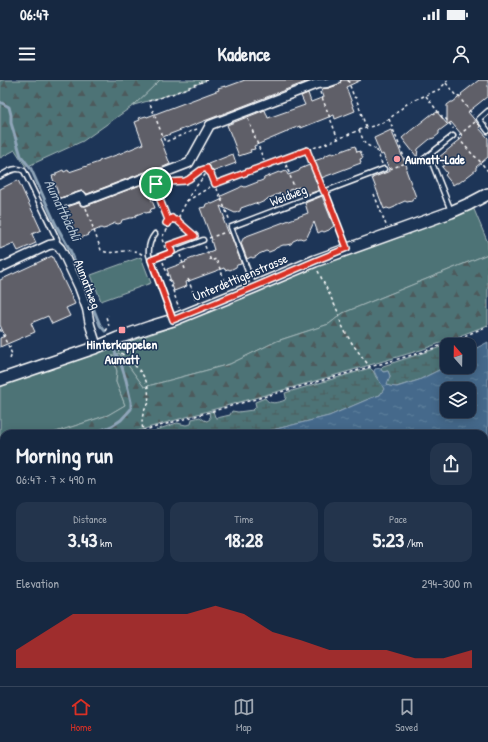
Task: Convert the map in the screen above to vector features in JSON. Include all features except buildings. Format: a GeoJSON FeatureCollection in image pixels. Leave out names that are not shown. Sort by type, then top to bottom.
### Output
{"type":"FeatureCollection","features":[{"type":"Feature","properties":{"kind":"street"},"geometry":{"type":"LineString","coordinates":[[62,203],[82,196],[84,201],[147,177],[154,181],[189,163],[210,124],[246,112],[317,84],[336,80]]}},
{"type":"Feature","properties":{"kind":"street","name":"Unterdettigenstrasse"},"geometry":{"type":"LineString","coordinates":[[0,380],[173,320],[347,248],[451,212],[488,194]]}},
{"type":"Feature","properties":{"kind":"street"},"geometry":{"type":"LineString","coordinates":[[0,268],[49,245],[56,244]]}},
{"type":"Feature","properties":{"kind":"street","name":"Aumattweg"},"geometry":{"type":"LineString","coordinates":[[56,244],[64,255],[79,287],[87,309],[97,347]]}},
{"type":"Feature","properties":{"kind":"lane"},"geometry":{"type":"LineString","coordinates":[[488,111],[478,119],[488,131]]}},
{"type":"Feature","properties":{"kind":"lane"},"geometry":{"type":"LineString","coordinates":[[424,159],[455,136]]}},
{"type":"Feature","properties":{"kind":"lane"},"geometry":{"type":"LineString","coordinates":[[429,155],[451,212]]}},
{"type":"Feature","properties":{"kind":"lane"},"geometry":{"type":"LineString","coordinates":[[0,176],[16,168],[24,171],[57,239],[56,244]]}},
{"type":"Feature","properties":{"kind":"lane","name":"Weidweg"},"geometry":{"type":"LineString","coordinates":[[231,228],[384,169]]}},
{"type":"Feature","properties":{"kind":"lane"},"geometry":{"type":"LineString","coordinates":[[324,191],[347,248]]}},
{"type":"Feature","properties":{"kind":"lane"},"geometry":{"type":"LineString","coordinates":[[231,228],[254,287]]}},
{"type":"Feature","properties":{"kind":"lane"},"geometry":{"type":"LineString","coordinates":[[155,234],[149,246],[149,254],[173,320]]}},
{"type":"Feature","properties":{"kind":"lane"},"geometry":{"type":"LineString","coordinates":[[151,260],[203,240]]}},
{"type":"Feature","properties":{"kind":"path"},"geometry":{"type":"LineString","coordinates":[[207,80],[150,101],[165,142],[210,124]]}},
{"type":"Feature","properties":{"kind":"path"},"geometry":{"type":"LineString","coordinates":[[348,80],[366,127]]}},
{"type":"Feature","properties":{"kind":"path"},"geometry":{"type":"LineString","coordinates":[[187,201],[215,184],[338,139],[366,127],[380,124],[389,119],[408,103],[440,89],[448,80]]}},
{"type":"Feature","properties":{"kind":"path"},"geometry":{"type":"LineString","coordinates":[[446,82],[456,96],[459,97],[471,112]]}},
{"type":"Feature","properties":{"kind":"path"},"geometry":{"type":"LineString","coordinates":[[321,93],[338,139]]}},
{"type":"Feature","properties":{"kind":"path"},"geometry":{"type":"LineString","coordinates":[[426,95],[442,117],[452,126]]}},
{"type":"Feature","properties":{"kind":"path"},"geometry":{"type":"LineString","coordinates":[[246,112],[266,166]]}},
{"type":"Feature","properties":{"kind":"path"},"geometry":{"type":"LineString","coordinates":[[389,119],[406,162]]}},
{"type":"Feature","properties":{"kind":"path"},"geometry":{"type":"LineString","coordinates":[[478,119],[455,136],[488,171]]}},
{"type":"Feature","properties":{"kind":"path"},"geometry":{"type":"LineString","coordinates":[[359,130],[365,144],[375,149],[376,148],[379,156]]}},
{"type":"Feature","properties":{"kind":"path"},"geometry":{"type":"LineString","coordinates":[[307,150],[324,191]]}},
{"type":"Feature","properties":{"kind":"path"},"geometry":{"type":"LineString","coordinates":[[284,159],[295,191]]}},
{"type":"Feature","properties":{"kind":"path"},"geometry":{"type":"LineString","coordinates":[[384,169],[416,159],[424,159]]}},
{"type":"Feature","properties":{"kind":"path"},"geometry":{"type":"LineString","coordinates":[[189,238],[195,236],[178,220],[174,220],[172,218],[168,224],[166,223],[168,220],[157,192],[163,190],[162,188],[156,190],[154,181],[185,181],[201,170],[207,168],[211,174],[231,228],[203,240],[211,261],[216,259],[228,290]]}},
{"type":"Feature","properties":{"kind":"path"},"geometry":{"type":"LineString","coordinates":[[178,220],[178,216],[191,193],[208,171]]}},
{"type":"Feature","properties":{"kind":"path"},"geometry":{"type":"LineString","coordinates":[[374,194],[386,226]]}},
{"type":"Feature","properties":{"kind":"path"},"geometry":{"type":"LineString","coordinates":[[89,216],[103,252],[112,253],[127,250],[138,251],[142,254],[145,260],[151,260]]}},
{"type":"Feature","properties":{"kind":"path"},"geometry":{"type":"LineString","coordinates":[[164,245],[162,237],[174,220]]}},
{"type":"Feature","properties":{"kind":"path"},"geometry":{"type":"LineString","coordinates":[[178,250],[185,270]]}},
{"type":"Feature","properties":{"kind":"path"},"geometry":{"type":"LineString","coordinates":[[161,257],[180,310]]}},
{"type":"Feature","properties":{"kind":"path"},"geometry":{"type":"LineString","coordinates":[[315,261],[319,273],[338,312],[345,333],[370,367]]}},
{"type":"Feature","properties":{"kind":"path"},"geometry":{"type":"LineString","coordinates":[[188,279],[197,303]]}},
{"type":"Feature","properties":{"kind":"path"},"geometry":{"type":"LineString","coordinates":[[108,316],[106,316],[109,326]]}},
{"type":"Feature","properties":{"kind":"path"},"geometry":{"type":"LineString","coordinates":[[147,430],[423,352],[488,326]]}},
{"type":"Feature","properties":{"kind":"path"},"geometry":{"type":"LineString","coordinates":[[0,329],[12,354],[10,359]]}},
{"type":"Feature","properties":{"kind":"path"},"geometry":{"type":"LineString","coordinates":[[111,341],[144,376],[147,384],[149,403],[142,415],[141,422],[143,430]]}},
{"type":"Feature","properties":{"kind":"path"},"geometry":{"type":"LineString","coordinates":[[8,348],[13,346]]}},
{"type":"Feature","properties":{"kind":"green space"},"geometry":{"type":"Polygon","coordinates":[[[0,80],[160,80],[134,105],[83,141],[26,167],[15,150],[0,158],[0,80]]]}},
{"type":"Feature","properties":{"kind":"green space"},"geometry":{"type":"Polygon","coordinates":[[[160,80],[207,80],[172,94],[134,105],[160,80]]]}},
{"type":"Feature","properties":{"kind":"green space"},"geometry":{"type":"Polygon","coordinates":[[[473,207],[488,243],[488,254],[343,313],[329,324],[277,341],[230,364],[144,387],[119,353],[113,356],[117,371],[116,382],[125,405],[108,415],[62,430],[0,430],[0,385],[172,327],[318,264],[473,207]]]}},
{"type":"Feature","properties":{"kind":"green space"},"geometry":{"type":"Polygon","coordinates":[[[488,254],[488,325],[453,338],[440,338],[440,343],[421,350],[140,430],[62,430],[108,415],[125,405],[116,382],[117,371],[112,356],[119,353],[144,387],[230,364],[277,341],[329,324],[343,313],[488,254]]]}},
{"type":"Feature","properties":{"kind":"green space"},"geometry":{"type":"Polygon","coordinates":[[[141,257],[151,283],[101,301],[91,275],[141,257]]]}},
{"type":"Feature","properties":{"kind":"green space"},"geometry":{"type":"Polygon","coordinates":[[[440,347],[440,370],[419,380],[396,387],[388,386],[387,384],[390,376],[388,371],[382,372],[381,368],[383,366],[440,347]]]}},
{"type":"Feature","properties":{"kind":"green space"},"geometry":{"type":"Polygon","coordinates":[[[370,368],[384,389],[380,395],[329,416],[272,430],[156,430],[177,423],[186,425],[191,424],[192,419],[200,417],[207,421],[210,419],[209,412],[213,411],[215,417],[217,418],[230,415],[232,411],[238,412],[253,410],[256,407],[255,402],[265,398],[269,402],[274,403],[285,400],[285,393],[370,368]]]}},
{"type":"Feature","properties":{"kind":"water"},"geometry":{"type":"Polygon","coordinates":[[[488,342],[488,430],[272,430],[329,416],[380,395],[384,389],[374,371],[375,369],[380,369],[383,372],[388,371],[390,376],[387,384],[389,386],[397,387],[419,380],[440,370],[440,374],[476,374],[476,348],[488,342]]]}},
{"type":"Feature","properties":{"kind":"waterway","name":"Aumattbächli"},"geometry":{"type":"LineString","coordinates":[[0,102],[9,107],[11,123],[21,156],[31,169],[56,225],[70,250],[91,297],[100,325],[105,331]]}},
{"type":"Feature","properties":{"kind":"waterway","name":"Aumattbächli"},"geometry":{"type":"LineString","coordinates":[[102,430],[121,420],[131,409],[126,380],[115,352]]}},
{"type":"Feature","properties":{"kind":"place","name":"Aumatt-Lade"},"geometry":{"type":"Point","coordinates":[397,159]}},
{"type":"Feature","properties":{"kind":"place","name":"Hinterkappelen Aumatt"},"geometry":{"type":"Point","coordinates":[122,330]}},
{"type":"Feature","properties":{"kind":"route"},"geometry":{"type":"LineString","coordinates":[[307,150],[347,248],[173,320],[151,260],[172,252],[169,245],[195,236],[178,220],[174,220],[172,218],[168,224],[166,223],[168,220],[157,192],[163,190],[162,188],[156,190],[156,184],[185,181],[201,170],[207,168],[215,184],[307,150]]}}]}
